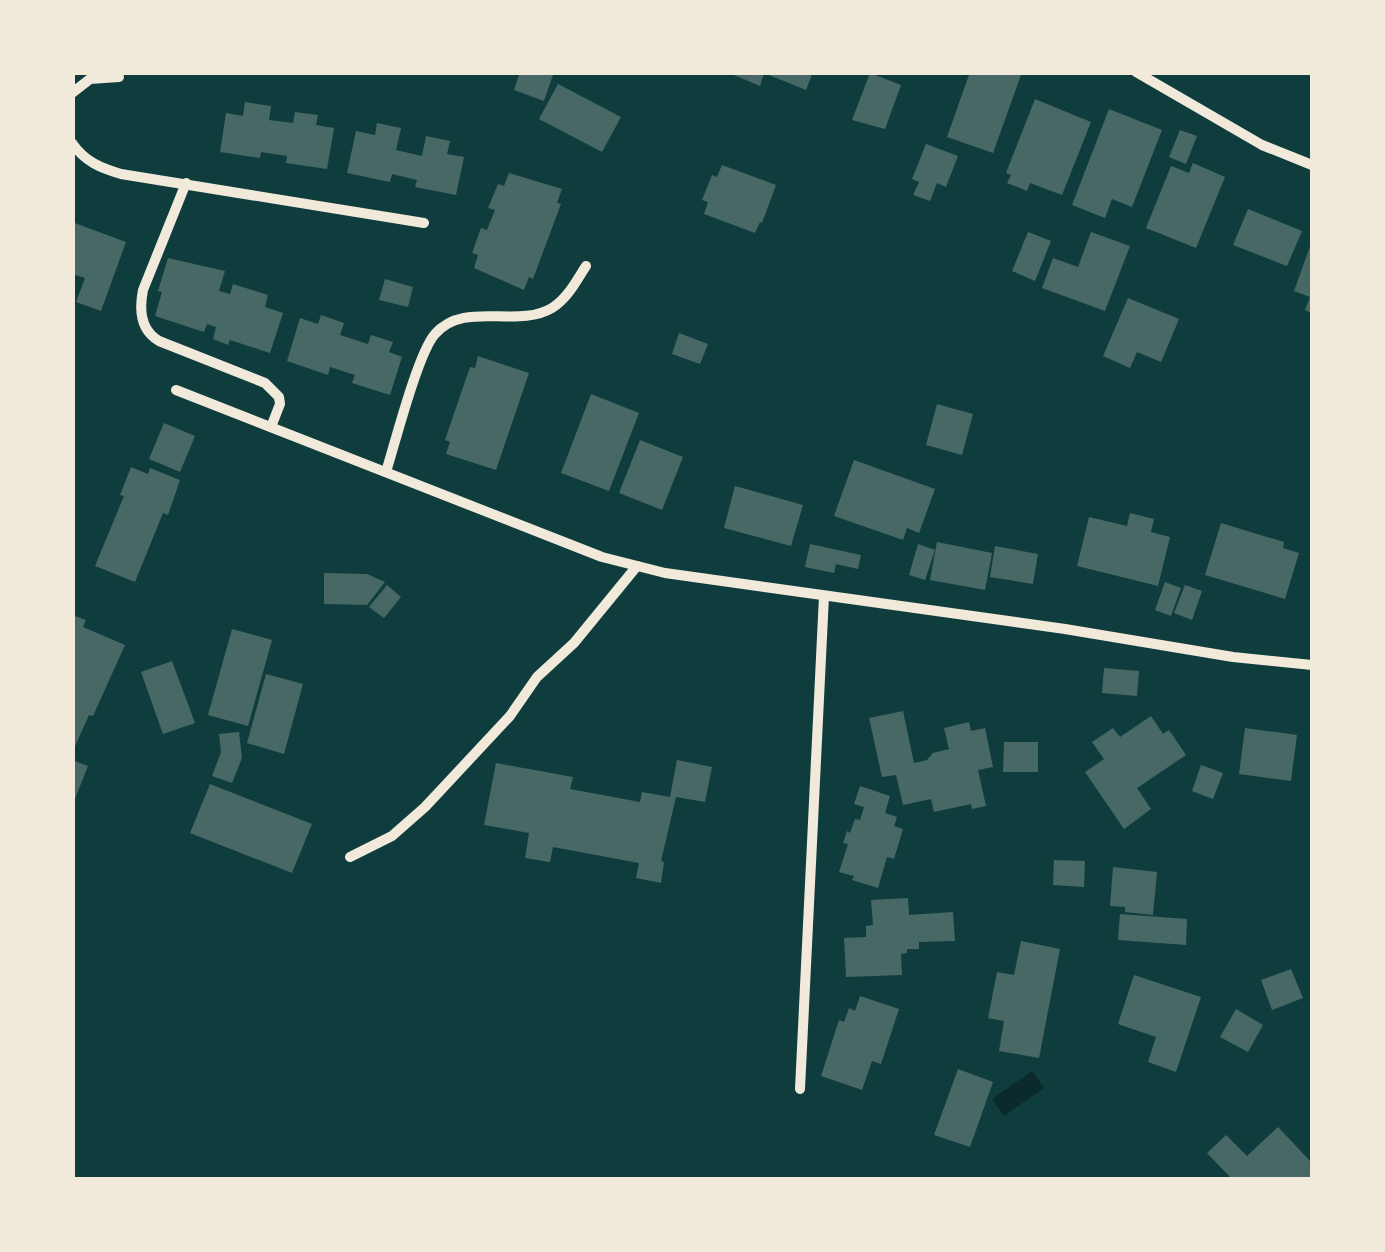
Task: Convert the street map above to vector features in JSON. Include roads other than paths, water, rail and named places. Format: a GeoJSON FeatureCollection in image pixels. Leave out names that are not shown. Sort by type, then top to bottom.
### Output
{"type":"FeatureCollection","features":[{"type":"Feature","properties":{"kind":"street"},"geometry":{"type":"LineString","coordinates":[[1136,72],[1262,145],[1312,165]]}},
{"type":"Feature","properties":{"kind":"street"},"geometry":{"type":"LineString","coordinates":[[72,92],[90,78],[119,78]]}},
{"type":"Feature","properties":{"kind":"street"},"geometry":{"type":"LineString","coordinates":[[72,144],[98,167],[121,174],[424,224]]}},
{"type":"Feature","properties":{"kind":"street"},"geometry":{"type":"LineString","coordinates":[[186,183],[143,290],[144,326],[148,335],[159,341],[274,390],[280,404],[271,428]]}},
{"type":"Feature","properties":{"kind":"street"},"geometry":{"type":"LineString","coordinates":[[386,472],[435,334],[451,321],[464,318],[522,316],[552,308],[564,298],[586,266]]}},
{"type":"Feature","properties":{"kind":"street"},"geometry":{"type":"LineString","coordinates":[[176,390],[602,558],[665,573],[1065,629],[1233,657],[1312,665]]}},
{"type":"Feature","properties":{"kind":"street"},"geometry":{"type":"LineString","coordinates":[[350,857],[392,836],[424,807],[510,716],[537,677],[574,643],[636,566]]}},
{"type":"Feature","properties":{"kind":"street"},"geometry":{"type":"LineString","coordinates":[[800,1089],[824,596]]}},
{"type":"Feature","properties":{"kind":"water"},"geometry":{"type":"Polygon","coordinates":[[[1032,1071],[1044,1088],[1004,1116],[992,1099],[1032,1071]]]}}]}
